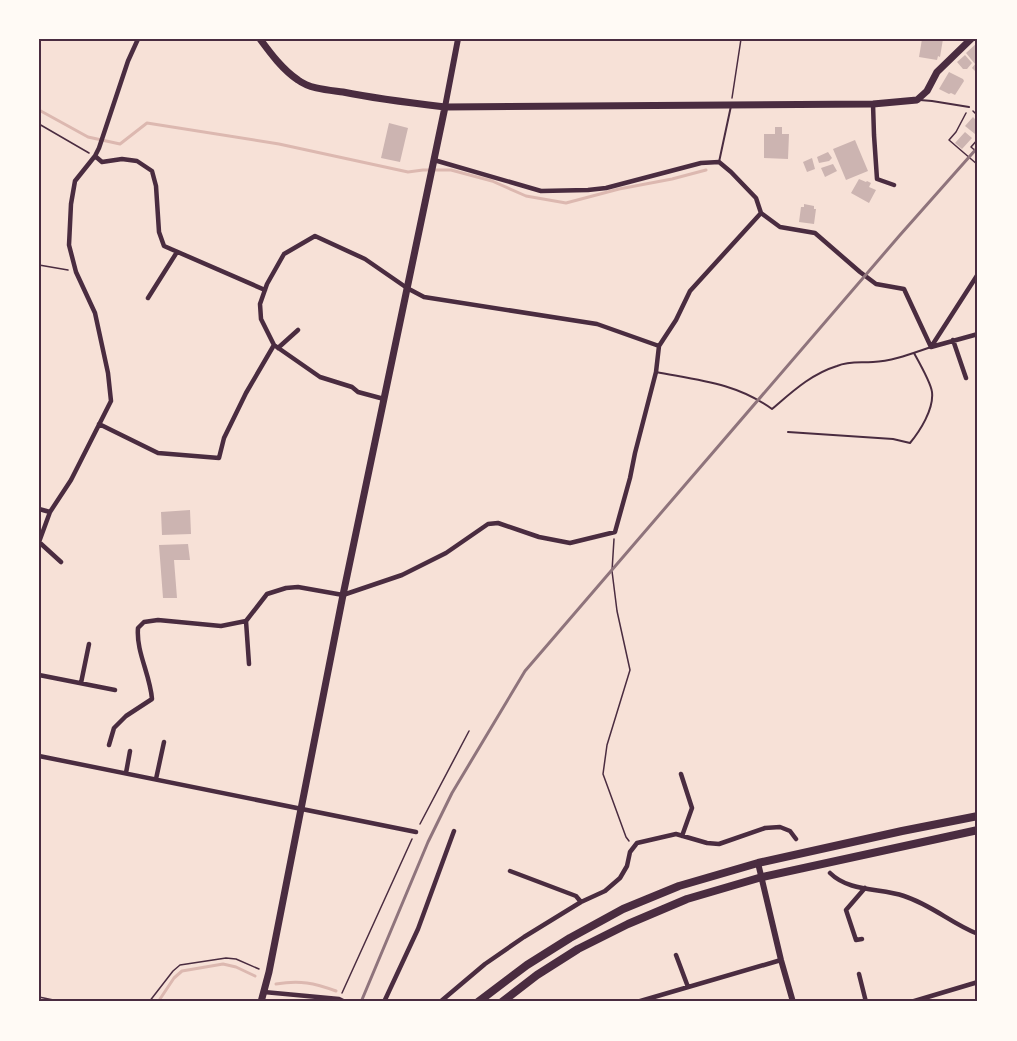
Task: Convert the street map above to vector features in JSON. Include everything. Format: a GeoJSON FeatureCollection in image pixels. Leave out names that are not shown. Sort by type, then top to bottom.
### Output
{"type":"FeatureCollection","features":[{"type":"Feature","properties":{"kind":"highway"},"geometry":{"type":"LineString","coordinates":[[478,1002],[526,965],[570,938],[623,909],[679,886],[758,863],[978,816]]}},
{"type":"Feature","properties":{"kind":"highway"},"geometry":{"type":"LineString","coordinates":[[502,1002],[537,975],[578,949],[628,924],[687,899],[762,877],[978,830]]}},
{"type":"Feature","properties":{"kind":"main road"},"geometry":{"type":"LineString","coordinates":[[260,39],[299,82],[345,93],[445,107],[873,104],[917,100],[927,92],[937,72],[971,39]]}},
{"type":"Feature","properties":{"kind":"main road"},"geometry":{"type":"LineString","coordinates":[[261,1002],[445,107]]}},
{"type":"Feature","properties":{"kind":"street"},"geometry":{"type":"LineString","coordinates":[[61,562],[39,542],[50,512],[72,480],[111,401],[96,313],[76,272],[69,245],[71,204],[75,181],[95,156],[138,39]]}},
{"type":"Feature","properties":{"kind":"street"},"geometry":{"type":"LineString","coordinates":[[445,107],[458,39]]}},
{"type":"Feature","properties":{"kind":"street"},"geometry":{"type":"LineString","coordinates":[[873,104],[877,179],[894,185]]}},
{"type":"Feature","properties":{"kind":"street"},"geometry":{"type":"LineString","coordinates":[[95,156],[102,162],[122,159],[137,160],[152,171],[156,186],[159,232],[164,246],[265,290]]}},
{"type":"Feature","properties":{"kind":"street"},"geometry":{"type":"LineString","coordinates":[[433,166],[542,190],[588,190],[606,188],[702,163],[719,162],[756,198],[761,213],[780,227],[815,233],[876,284],[904,289],[931,347]]}},
{"type":"Feature","properties":{"kind":"street"},"geometry":{"type":"LineString","coordinates":[[109,745],[114,728],[126,716],[152,699],[137,636],[138,628],[144,622],[158,620],[221,626],[246,621],[267,594],[286,588],[298,587],[343,595],[378,584],[446,553],[488,524],[498,523],[538,537],[570,543],[615,532],[656,372],[659,346],[676,320],[690,291],[761,213]]}},
{"type":"Feature","properties":{"kind":"street"},"geometry":{"type":"LineString","coordinates":[[384,399],[358,392],[352,387],[320,377],[276,347],[261,319],[260,304],[284,254],[315,236],[365,259],[424,297],[597,324],[659,346]]}},
{"type":"Feature","properties":{"kind":"street"},"geometry":{"type":"LineString","coordinates":[[148,298],[177,252]]}},
{"type":"Feature","properties":{"kind":"street"},"geometry":{"type":"LineString","coordinates":[[931,347],[978,274]]}},
{"type":"Feature","properties":{"kind":"street"},"geometry":{"type":"LineString","coordinates":[[99,424],[158,453],[219,459],[224,438],[246,393],[276,347],[298,330]]}},
{"type":"Feature","properties":{"kind":"street"},"geometry":{"type":"LineString","coordinates":[[931,347],[978,334]]}},
{"type":"Feature","properties":{"kind":"street"},"geometry":{"type":"LineString","coordinates":[[953,340],[966,378]]}},
{"type":"Feature","properties":{"kind":"street"},"geometry":{"type":"LineString","coordinates":[[39,509],[50,512]]}},
{"type":"Feature","properties":{"kind":"street"},"geometry":{"type":"LineString","coordinates":[[246,621],[249,664]]}},
{"type":"Feature","properties":{"kind":"street"},"geometry":{"type":"LineString","coordinates":[[81,683],[89,644]]}},
{"type":"Feature","properties":{"kind":"street"},"geometry":{"type":"LineString","coordinates":[[39,675],[115,690]]}},
{"type":"Feature","properties":{"kind":"street"},"geometry":{"type":"LineString","coordinates":[[156,779],[164,742]]}},
{"type":"Feature","properties":{"kind":"street"},"geometry":{"type":"LineString","coordinates":[[126,773],[130,751]]}},
{"type":"Feature","properties":{"kind":"street"},"geometry":{"type":"LineString","coordinates":[[39,756],[416,832]]}},
{"type":"Feature","properties":{"kind":"street"},"geometry":{"type":"LineString","coordinates":[[681,774],[692,808],[682,836]]}},
{"type":"Feature","properties":{"kind":"street"},"geometry":{"type":"LineString","coordinates":[[440,1002],[484,964],[524,937],[581,902],[605,891],[620,878],[627,866],[630,852],[637,843],[676,834],[719,844],[765,828],[780,827],[790,831],[796,839]]}},
{"type":"Feature","properties":{"kind":"street"},"geometry":{"type":"LineString","coordinates":[[384,1002],[418,929],[454,831]]}},
{"type":"Feature","properties":{"kind":"street"},"geometry":{"type":"LineString","coordinates":[[758,863],[781,960],[794,1002]]}},
{"type":"Feature","properties":{"kind":"street"},"geometry":{"type":"LineString","coordinates":[[510,871],[576,896],[581,902]]}},
{"type":"Feature","properties":{"kind":"street"},"geometry":{"type":"LineString","coordinates":[[830,873],[846,884],[902,895],[924,904],[978,934]]}},
{"type":"Feature","properties":{"kind":"street"},"geometry":{"type":"LineString","coordinates":[[862,939],[856,940],[846,910],[865,888]]}},
{"type":"Feature","properties":{"kind":"street"},"geometry":{"type":"LineString","coordinates":[[676,955],[688,987]]}},
{"type":"Feature","properties":{"kind":"street"},"geometry":{"type":"LineString","coordinates":[[637,1002],[781,960]]}},
{"type":"Feature","properties":{"kind":"street"},"geometry":{"type":"LineString","coordinates":[[859,974],[866,1002]]}},
{"type":"Feature","properties":{"kind":"street"},"geometry":{"type":"LineString","coordinates":[[911,1002],[978,982]]}},
{"type":"Feature","properties":{"kind":"street"},"geometry":{"type":"LineString","coordinates":[[264,992],[339,999],[345,1002]]}},
{"type":"Feature","properties":{"kind":"street"},"geometry":{"type":"LineString","coordinates":[[446,996],[452,1002]]}},
{"type":"Feature","properties":{"kind":"lane"},"geometry":{"type":"LineString","coordinates":[[917,100],[932,100],[969,108]]}},
{"type":"Feature","properties":{"kind":"lane"},"geometry":{"type":"LineString","coordinates":[[719,162],[731,106]]}},
{"type":"Feature","properties":{"kind":"lane"},"geometry":{"type":"LineString","coordinates":[[656,372],[725,385],[760,399],[772,409],[806,381],[839,365],[874,362],[904,356],[931,347]]}},
{"type":"Feature","properties":{"kind":"lane"},"geometry":{"type":"LineString","coordinates":[[788,432],[893,439],[910,443],[921,429],[931,404],[932,391],[914,353]]}},
{"type":"Feature","properties":{"kind":"path"},"geometry":{"type":"LineString","coordinates":[[731,106],[741,39]]}},
{"type":"Feature","properties":{"kind":"path"},"geometry":{"type":"LineString","coordinates":[[978,116],[969,108],[949,140],[978,165]]}},
{"type":"Feature","properties":{"kind":"path"},"geometry":{"type":"LineString","coordinates":[[39,124],[95,156]]}},
{"type":"Feature","properties":{"kind":"path"},"geometry":{"type":"LineString","coordinates":[[978,139],[971,147],[978,153]]}},
{"type":"Feature","properties":{"kind":"path"},"geometry":{"type":"LineString","coordinates":[[39,265],[76,272]]}},
{"type":"Feature","properties":{"kind":"path"},"geometry":{"type":"LineString","coordinates":[[615,532],[612,571],[617,611],[630,670],[607,745],[603,774],[626,837],[634,846]]}},
{"type":"Feature","properties":{"kind":"path"},"geometry":{"type":"LineString","coordinates":[[339,999],[416,832],[469,731]]}},
{"type":"Feature","properties":{"kind":"path"},"geometry":{"type":"LineString","coordinates":[[148,1002],[180,965],[226,958],[236,959],[269,972]]}},
{"type":"Feature","properties":{"kind":"path"},"geometry":{"type":"LineString","coordinates":[[39,997],[63,1002]]}},
{"type":"Feature","properties":{"kind":"building"},"geometry":{"type":"Polygon","coordinates":[[[922,39],[943,39],[940,57],[938,56],[937,60],[919,57],[922,39]]]}},
{"type":"Feature","properties":{"kind":"building"},"geometry":{"type":"Polygon","coordinates":[[[978,42],[978,70],[976,72],[972,68],[975,64],[966,53],[978,42]]]}},
{"type":"Feature","properties":{"kind":"building"},"geometry":{"type":"Polygon","coordinates":[[[965,55],[972,63],[967,69],[963,69],[957,62],[965,55]]]}},
{"type":"Feature","properties":{"kind":"building"},"geometry":{"type":"Polygon","coordinates":[[[949,72],[964,81],[955,95],[939,89],[949,72]]]}},
{"type":"Feature","properties":{"kind":"building"},"geometry":{"type":"Polygon","coordinates":[[[973,117],[976,120],[978,117],[978,131],[975,134],[965,126],[973,117]]]}},
{"type":"Feature","properties":{"kind":"building"},"geometry":{"type":"Polygon","coordinates":[[[389,123],[408,128],[400,162],[381,158],[389,123]]]}},
{"type":"Feature","properties":{"kind":"building"},"geometry":{"type":"Polygon","coordinates":[[[775,127],[782,127],[782,134],[789,134],[788,159],[764,158],[764,134],[775,134],[775,127]]]}},
{"type":"Feature","properties":{"kind":"building"},"geometry":{"type":"Polygon","coordinates":[[[965,132],[972,138],[962,149],[955,143],[965,132]]]}},
{"type":"Feature","properties":{"kind":"building"},"geometry":{"type":"Polygon","coordinates":[[[855,140],[868,171],[846,180],[833,149],[855,140]]]}},
{"type":"Feature","properties":{"kind":"building"},"geometry":{"type":"Polygon","coordinates":[[[828,152],[832,158],[819,163],[817,157],[828,152]]]}},
{"type":"Feature","properties":{"kind":"building"},"geometry":{"type":"Polygon","coordinates":[[[812,158],[815,169],[807,172],[803,162],[812,158]]]}},
{"type":"Feature","properties":{"kind":"building"},"geometry":{"type":"Polygon","coordinates":[[[833,164],[837,171],[825,177],[821,168],[833,164]]]}},
{"type":"Feature","properties":{"kind":"building"},"geometry":{"type":"Polygon","coordinates":[[[859,179],[871,183],[869,187],[876,190],[869,203],[851,193],[859,179]]]}},
{"type":"Feature","properties":{"kind":"building"},"geometry":{"type":"Polygon","coordinates":[[[804,204],[814,206],[816,209],[814,224],[799,222],[801,207],[804,207],[804,204]]]}},
{"type":"Feature","properties":{"kind":"building"},"geometry":{"type":"Polygon","coordinates":[[[190,510],[191,534],[162,535],[161,512],[190,510]]]}},
{"type":"Feature","properties":{"kind":"building"},"geometry":{"type":"Polygon","coordinates":[[[188,544],[190,560],[174,560],[177,598],[163,598],[159,545],[188,544]]]}},
{"type":"Feature","properties":{"kind":"waterway"},"geometry":{"type":"LineString","coordinates":[[39,110],[88,137],[120,144],[147,123],[279,144],[408,172],[451,170],[492,181],[526,196],[566,203],[706,170]]}},
{"type":"Feature","properties":{"kind":"waterway"},"geometry":{"type":"LineString","coordinates":[[158,1002],[174,978],[182,971],[223,964],[255,976]]}},
{"type":"Feature","properties":{"kind":"waterway"},"geometry":{"type":"LineString","coordinates":[[276,984],[307,983],[336,991]]}},
{"type":"Feature","properties":{"kind":"railway"},"geometry":{"type":"LineString","coordinates":[[361,1002],[428,842],[452,793],[525,671],[978,147]]}}]}
